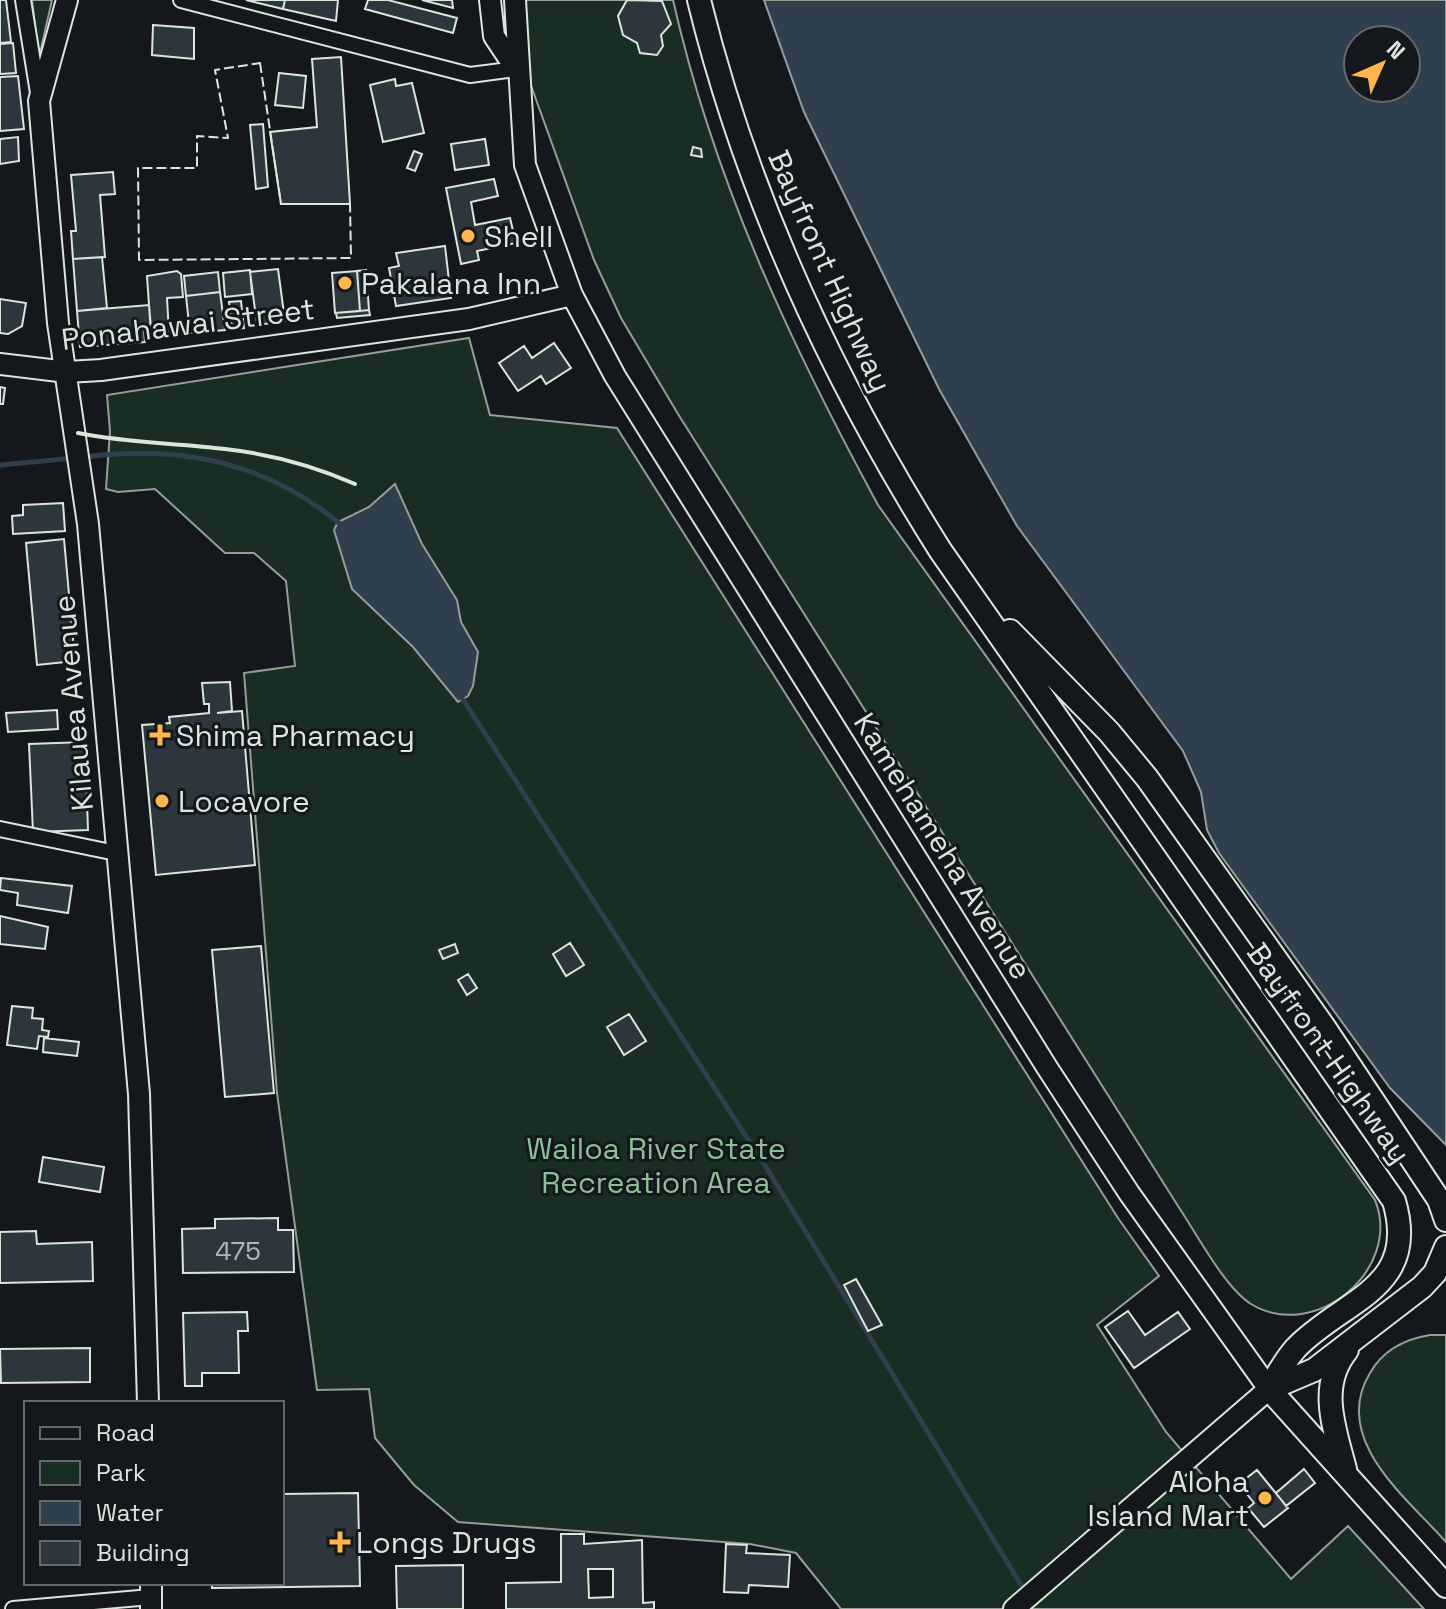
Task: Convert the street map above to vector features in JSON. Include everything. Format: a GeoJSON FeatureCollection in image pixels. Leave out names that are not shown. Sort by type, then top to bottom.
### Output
{"type":"FeatureCollection","features":[{"type":"Feature","properties":{"kind":"main road","name":"Bayfront Highway"},"geometry":{"type":"LineString","coordinates":[[699,0],[742,144],[787,262],[852,399],[940,550],[1381,1178],[1394,1201],[1399,1228],[1392,1267],[1356,1305],[1296,1348],[1269,1389]]}},
{"type":"Feature","properties":{"kind":"main road","name":"Bayfront Highway"},"geometry":{"type":"LineString","coordinates":[[940,550],[1007,628],[1120,744],[1147,778],[1324,1027],[1439,1200],[1446,1220]]}},
{"type":"Feature","properties":{"kind":"main road"},"geometry":{"type":"LineString","coordinates":[[1269,1389],[1314,1370],[1429,1280],[1446,1247]]}},
{"type":"Feature","properties":{"kind":"main road"},"geometry":{"type":"LineString","coordinates":[[1345,1471],[1332,1419],[1330,1384],[1333,1367],[1360,1333]]}},
{"type":"Feature","properties":{"kind":"main road","name":"Kamehameha Avenue"},"geometry":{"type":"LineString","coordinates":[[1269,1389],[1446,1586]]}},
{"type":"Feature","properties":{"kind":"street","name":"Kilauea Avenue"},"geometry":{"type":"LineString","coordinates":[[23,0],[39,101],[58,323],[88,524],[142,1132],[148,1401]]}},
{"type":"Feature","properties":{"kind":"street"},"geometry":{"type":"LineString","coordinates":[[39,101],[67,0]]}},
{"type":"Feature","properties":{"kind":"street"},"geometry":{"type":"LineString","coordinates":[[181,0],[470,75],[516,69]]}},
{"type":"Feature","properties":{"kind":"street","name":"Kamehameha Avenue"},"geometry":{"type":"LineString","coordinates":[[490,0],[494,36],[516,69]]}},
{"type":"Feature","properties":{"kind":"street","name":"Kamehameha Avenue"},"geometry":{"type":"LineString","coordinates":[[515,0],[519,34],[516,69],[525,165],[572,295],[615,376],[1023,1030],[1129,1193],[1269,1389]]}},
{"type":"Feature","properties":{"kind":"street","name":"Ponahawai Street"},"geometry":{"type":"LineString","coordinates":[[0,364],[67,372],[469,319],[572,295]]}},
{"type":"Feature","properties":{"kind":"street"},"geometry":{"type":"LineString","coordinates":[[0,829],[116,853]]}},
{"type":"Feature","properties":{"kind":"street"},"geometry":{"type":"LineString","coordinates":[[1014,1609],[1269,1389]]}},
{"type":"Feature","properties":{"kind":"street"},"geometry":{"type":"LineString","coordinates":[[13,1609],[151,1596]]}},
{"type":"Feature","properties":{"kind":"green space"},"geometry":{"type":"Polygon","coordinates":[[[32,0],[52,0],[40,53],[38,51],[32,0]]]}},
{"type":"Feature","properties":{"kind":"green space"},"geometry":{"type":"Polygon","coordinates":[[[521,0],[673,0],[710,132],[758,260],[785,322],[878,505],[1375,1200],[1380,1226],[1376,1251],[1365,1274],[1348,1292],[1326,1306],[1301,1314],[1276,1314],[1251,1304],[1221,1273],[678,414],[621,318],[594,260],[529,80],[521,0]]]}},
{"type":"Feature","properties":{"kind":"green space","name":"Wailoa River State Recreation Area"},"geometry":{"type":"Polygon","coordinates":[[[469,338],[490,415],[617,428],[1118,1218],[1159,1276],[1097,1325],[1166,1432],[1291,1579],[1348,1526],[1424,1609],[841,1609],[796,1553],[750,1544],[458,1522],[414,1485],[375,1438],[369,1389],[317,1390],[277,1093],[244,673],[295,666],[286,581],[254,553],[225,553],[155,489],[118,492],[106,489],[110,431],[107,395],[469,338]]]}},
{"type":"Feature","properties":{"kind":"green space"},"geometry":{"type":"Polygon","coordinates":[[[1430,1335],[1446,1335],[1446,1542],[1378,1466],[1366,1444],[1360,1421],[1360,1397],[1375,1365],[1396,1347],[1430,1335]]]}},
{"type":"Feature","properties":{"kind":"water"},"geometry":{"type":"Polygon","coordinates":[[[764,0],[1446,0],[1446,1145],[1390,1088],[1219,853],[1207,830],[1201,792],[1183,751],[1017,526],[939,389],[804,112],[764,0]]]}},
{"type":"Feature","properties":{"kind":"water"},"geometry":{"type":"Polygon","coordinates":[[[395,484],[422,544],[457,600],[461,622],[478,652],[473,686],[468,696],[458,702],[413,647],[352,589],[334,530],[338,522],[369,507],[395,484]]]}},
{"type":"Feature","properties":{"kind":"building"},"geometry":{"type":"Polygon","coordinates":[[[0,0],[6,0],[11,42],[0,43],[0,0]]]}},
{"type":"Feature","properties":{"kind":"building"},"geometry":{"type":"Polygon","coordinates":[[[246,0],[285,0],[283,9],[246,0]]]}},
{"type":"Feature","properties":{"kind":"building"},"geometry":{"type":"Polygon","coordinates":[[[285,0],[338,0],[336,21],[283,9],[285,0]]]}},
{"type":"Feature","properties":{"kind":"building"},"geometry":{"type":"Polygon","coordinates":[[[368,0],[388,0],[457,18],[453,33],[365,9],[368,0]]]}},
{"type":"Feature","properties":{"kind":"building"},"geometry":{"type":"Polygon","coordinates":[[[422,0],[452,0],[453,8],[422,0]]]}},
{"type":"Feature","properties":{"kind":"building"},"geometry":{"type":"Polygon","coordinates":[[[627,0],[662,1],[671,24],[661,35],[663,46],[657,55],[640,53],[637,43],[623,35],[618,16],[627,0]]]}},
{"type":"Feature","properties":{"kind":"building"},"geometry":{"type":"Polygon","coordinates":[[[153,25],[194,28],[194,59],[152,55],[153,25]]]}},
{"type":"Feature","properties":{"kind":"building"},"geometry":{"type":"Polygon","coordinates":[[[13,43],[16,73],[0,74],[0,44],[13,43]]]}},
{"type":"Feature","properties":{"kind":"building"},"geometry":{"type":"Polygon","coordinates":[[[341,57],[350,204],[281,204],[270,132],[317,127],[312,59],[341,57]]]}},
{"type":"Feature","properties":{"kind":"building"},"geometry":{"type":"Polygon","coordinates":[[[279,73],[306,76],[303,108],[275,105],[279,73]]]}},
{"type":"Feature","properties":{"kind":"building"},"geometry":{"type":"Polygon","coordinates":[[[18,76],[24,129],[0,131],[0,77],[18,76]]]}},
{"type":"Feature","properties":{"kind":"building"},"geometry":{"type":"Polygon","coordinates":[[[395,79],[396,86],[412,83],[424,133],[383,142],[370,85],[395,79]]]}},
{"type":"Feature","properties":{"kind":"building"},"geometry":{"type":"Polygon","coordinates":[[[263,124],[268,187],[256,189],[250,125],[263,124]]]}},
{"type":"Feature","properties":{"kind":"building"},"geometry":{"type":"Polygon","coordinates":[[[18,137],[19,161],[0,164],[0,139],[18,137]]]}},
{"type":"Feature","properties":{"kind":"building"},"geometry":{"type":"Polygon","coordinates":[[[485,139],[489,165],[455,170],[451,144],[485,139]]]}},
{"type":"Feature","properties":{"kind":"building"},"geometry":{"type":"Polygon","coordinates":[[[693,147],[701,149],[702,157],[691,155],[693,147]]]}},
{"type":"Feature","properties":{"kind":"building"},"geometry":{"type":"Polygon","coordinates":[[[414,151],[422,154],[415,171],[407,168],[414,151]]]}},
{"type":"Feature","properties":{"kind":"building"},"geometry":{"type":"Polygon","coordinates":[[[113,172],[115,194],[100,195],[105,257],[73,259],[71,231],[76,231],[71,175],[113,172]]]}},
{"type":"Feature","properties":{"kind":"building"},"geometry":{"type":"Polygon","coordinates":[[[494,179],[498,196],[471,202],[475,225],[510,218],[516,243],[477,251],[479,260],[461,264],[446,188],[494,179]]]}},
{"type":"Feature","properties":{"kind":"building"},"geometry":{"type":"Polygon","coordinates":[[[445,246],[451,298],[396,306],[389,268],[399,266],[396,253],[445,246]]]}},
{"type":"Feature","properties":{"kind":"building"},"geometry":{"type":"Polygon","coordinates":[[[102,257],[107,308],[77,311],[73,259],[102,257]]]}},
{"type":"Feature","properties":{"kind":"building"},"geometry":{"type":"Polygon","coordinates":[[[278,269],[285,321],[257,325],[250,272],[278,269]]]}},
{"type":"Feature","properties":{"kind":"building"},"geometry":{"type":"Polygon","coordinates":[[[250,270],[252,294],[225,297],[223,273],[250,270]]]}},
{"type":"Feature","properties":{"kind":"building"},"geometry":{"type":"Polygon","coordinates":[[[366,270],[369,310],[360,311],[357,271],[366,270]]]}},
{"type":"Feature","properties":{"kind":"building"},"geometry":{"type":"Polygon","coordinates":[[[177,271],[181,274],[183,297],[167,298],[169,334],[151,334],[147,276],[177,271]]]}},
{"type":"Feature","properties":{"kind":"building","name":"Pakalana Inn"},"geometry":{"type":"Polygon","coordinates":[[[357,271],[360,311],[335,313],[332,273],[357,271]]]}},
{"type":"Feature","properties":{"kind":"building"},"geometry":{"type":"Polygon","coordinates":[[[218,272],[220,292],[186,296],[184,276],[218,272]]]}},
{"type":"Feature","properties":{"kind":"building"},"geometry":{"type":"Polygon","coordinates":[[[220,292],[225,330],[190,333],[186,296],[220,292]]]}},
{"type":"Feature","properties":{"kind":"building"},"geometry":{"type":"Polygon","coordinates":[[[0,299],[26,303],[22,326],[8,334],[0,333],[0,299]]]}},
{"type":"Feature","properties":{"kind":"building"},"geometry":{"type":"Polygon","coordinates":[[[241,301],[244,328],[232,329],[229,302],[241,301]]]}},
{"type":"Feature","properties":{"kind":"building"},"geometry":{"type":"Polygon","coordinates":[[[149,305],[151,328],[144,329],[145,342],[80,347],[77,311],[149,305]]]}},
{"type":"Feature","properties":{"kind":"building"},"geometry":{"type":"Polygon","coordinates":[[[369,310],[370,315],[337,318],[336,313],[369,310]]]}},
{"type":"Feature","properties":{"kind":"building"},"geometry":{"type":"Polygon","coordinates":[[[554,343],[571,368],[546,384],[541,376],[518,391],[499,363],[524,346],[532,358],[554,343]]]}},
{"type":"Feature","properties":{"kind":"building"},"geometry":{"type":"Polygon","coordinates":[[[0,387],[5,388],[3,404],[0,404],[0,387]]]}},
{"type":"Feature","properties":{"kind":"building"},"geometry":{"type":"Polygon","coordinates":[[[63,503],[65,531],[13,534],[12,516],[23,515],[23,505],[63,503]]]}},
{"type":"Feature","properties":{"kind":"building"},"geometry":{"type":"Polygon","coordinates":[[[64,539],[75,661],[37,665],[26,543],[64,539]]]}},
{"type":"Feature","properties":{"kind":"building"},"geometry":{"type":"Polygon","coordinates":[[[230,682],[232,711],[217,713],[242,711],[255,865],[156,875],[142,725],[170,723],[169,717],[209,713],[209,704],[204,704],[202,683],[230,682]]]}},
{"type":"Feature","properties":{"kind":"building"},"geometry":{"type":"Polygon","coordinates":[[[57,710],[58,729],[8,732],[6,713],[57,710]]]}},
{"type":"Feature","properties":{"kind":"building"},"geometry":{"type":"Polygon","coordinates":[[[85,742],[88,830],[33,832],[29,744],[85,742]]]}},
{"type":"Feature","properties":{"kind":"building"},"geometry":{"type":"Polygon","coordinates":[[[1,878],[72,886],[68,913],[17,905],[18,893],[0,890],[1,878]]]}},
{"type":"Feature","properties":{"kind":"building"},"geometry":{"type":"Polygon","coordinates":[[[0,916],[48,927],[45,949],[0,944],[0,916]]]}},
{"type":"Feature","properties":{"kind":"building"},"geometry":{"type":"Polygon","coordinates":[[[570,943],[584,965],[566,976],[553,954],[570,943]]]}},
{"type":"Feature","properties":{"kind":"building"},"geometry":{"type":"Polygon","coordinates":[[[455,944],[458,953],[443,959],[439,950],[455,944]]]}},
{"type":"Feature","properties":{"kind":"building"},"geometry":{"type":"Polygon","coordinates":[[[261,946],[274,1093],[225,1097],[212,950],[261,946]]]}},
{"type":"Feature","properties":{"kind":"building"},"geometry":{"type":"Polygon","coordinates":[[[468,974],[477,988],[467,995],[458,980],[468,974]]]}},
{"type":"Feature","properties":{"kind":"building"},"geometry":{"type":"Polygon","coordinates":[[[12,1006],[33,1008],[32,1018],[43,1019],[42,1030],[49,1031],[48,1037],[39,1036],[37,1049],[7,1045],[12,1006]]]}},
{"type":"Feature","properties":{"kind":"building"},"geometry":{"type":"Polygon","coordinates":[[[629,1014],[646,1041],[624,1055],[607,1027],[629,1014]]]}},
{"type":"Feature","properties":{"kind":"building"},"geometry":{"type":"Polygon","coordinates":[[[44,1038],[79,1042],[77,1056],[43,1052],[44,1038]]]}},
{"type":"Feature","properties":{"kind":"building"},"geometry":{"type":"Polygon","coordinates":[[[43,1157],[104,1167],[100,1192],[39,1182],[43,1157]]]}},
{"type":"Feature","properties":{"kind":"building"},"geometry":{"type":"Polygon","coordinates":[[[278,1218],[278,1230],[293,1230],[294,1272],[183,1273],[182,1229],[215,1228],[215,1219],[278,1218]]]}},
{"type":"Feature","properties":{"kind":"building"},"geometry":{"type":"Polygon","coordinates":[[[36,1231],[37,1244],[92,1242],[93,1281],[0,1283],[0,1232],[36,1231]]]}},
{"type":"Feature","properties":{"kind":"building"},"geometry":{"type":"Polygon","coordinates":[[[856,1279],[882,1325],[868,1331],[844,1285],[856,1279]]]}},
{"type":"Feature","properties":{"kind":"building"},"geometry":{"type":"Polygon","coordinates":[[[1128,1311],[1145,1335],[1178,1312],[1190,1329],[1134,1368],[1105,1327],[1128,1311]]]}},
{"type":"Feature","properties":{"kind":"building"},"geometry":{"type":"Polygon","coordinates":[[[247,1312],[248,1331],[238,1331],[239,1373],[202,1373],[202,1386],[185,1386],[183,1313],[247,1312]]]}},
{"type":"Feature","properties":{"kind":"building"},"geometry":{"type":"Polygon","coordinates":[[[90,1348],[90,1382],[1,1383],[0,1349],[90,1348]]]}},
{"type":"Feature","properties":{"kind":"building"},"geometry":{"type":"Polygon","coordinates":[[[1304,1469],[1315,1483],[1286,1506],[1276,1493],[1304,1469]]]}},
{"type":"Feature","properties":{"kind":"building","name":"Aloha Island Mart"},"geometry":{"type":"Polygon","coordinates":[[[1257,1470],[1288,1508],[1264,1527],[1248,1508],[1254,1503],[1239,1484],[1257,1470]]]}},
{"type":"Feature","properties":{"kind":"building","name":"Longs Drugs"},"geometry":{"type":"Polygon","coordinates":[[[358,1493],[360,1586],[212,1588],[212,1585],[284,1585],[284,1494],[358,1493]]]}},
{"type":"Feature","properties":{"kind":"building"},"geometry":{"type":"Polygon","coordinates":[[[561,1534],[584,1534],[584,1544],[642,1540],[643,1603],[654,1602],[654,1609],[506,1609],[506,1583],[561,1582],[561,1534]],[[588,1569],[589,1598],[613,1597],[613,1569],[588,1569]]]}},
{"type":"Feature","properties":{"kind":"building"},"geometry":{"type":"Polygon","coordinates":[[[726,1544],[747,1545],[746,1553],[790,1555],[788,1587],[749,1585],[748,1593],[724,1592],[726,1544]]]}},
{"type":"Feature","properties":{"kind":"building"},"geometry":{"type":"Polygon","coordinates":[[[463,1565],[463,1609],[397,1609],[396,1566],[463,1565]]]}},
{"type":"Feature","properties":{"kind":"waterway"},"geometry":{"type":"LineString","coordinates":[[85,457],[154,454],[220,463],[252,472],[282,486],[340,524]]}},
{"type":"Feature","properties":{"kind":"waterway"},"geometry":{"type":"LineString","coordinates":[[0,465],[75,458]]}},
{"type":"Feature","properties":{"kind":"waterway"},"geometry":{"type":"LineString","coordinates":[[460,695],[771,1175],[1026,1593]]}},
{"type":"Feature","properties":{"kind":"fence"},"geometry":{"type":"LineString","coordinates":[[260,63],[281,204],[350,204],[351,258],[139,260],[138,168],[197,168],[197,136],[228,138],[215,70],[260,63]]}},
{"type":"Feature","properties":{"kind":"wall"},"geometry":{"type":"LineString","coordinates":[[78,433],[259,454],[308,466],[355,484]]}},
{"type":"Feature","properties":{"kind":"place","name":"Shell"},"geometry":{"type":"Point","coordinates":[468,236]}},
{"type":"Feature","properties":{"kind":"place","name":"Pakalana Inn"},"geometry":{"type":"Point","coordinates":[345,283]}},
{"type":"Feature","properties":{"kind":"place","name":"Shima Pharmacy"},"geometry":{"type":"Point","coordinates":[160,735]}},
{"type":"Feature","properties":{"kind":"place","name":"Locavore"},"geometry":{"type":"Point","coordinates":[162,801]}},
{"type":"Feature","properties":{"kind":"place","name":"Aloha Island Mart"},"geometry":{"type":"Point","coordinates":[1265,1498]}},
{"type":"Feature","properties":{"kind":"place","name":"Longs Drugs"},"geometry":{"type":"Point","coordinates":[340,1542]}}]}
